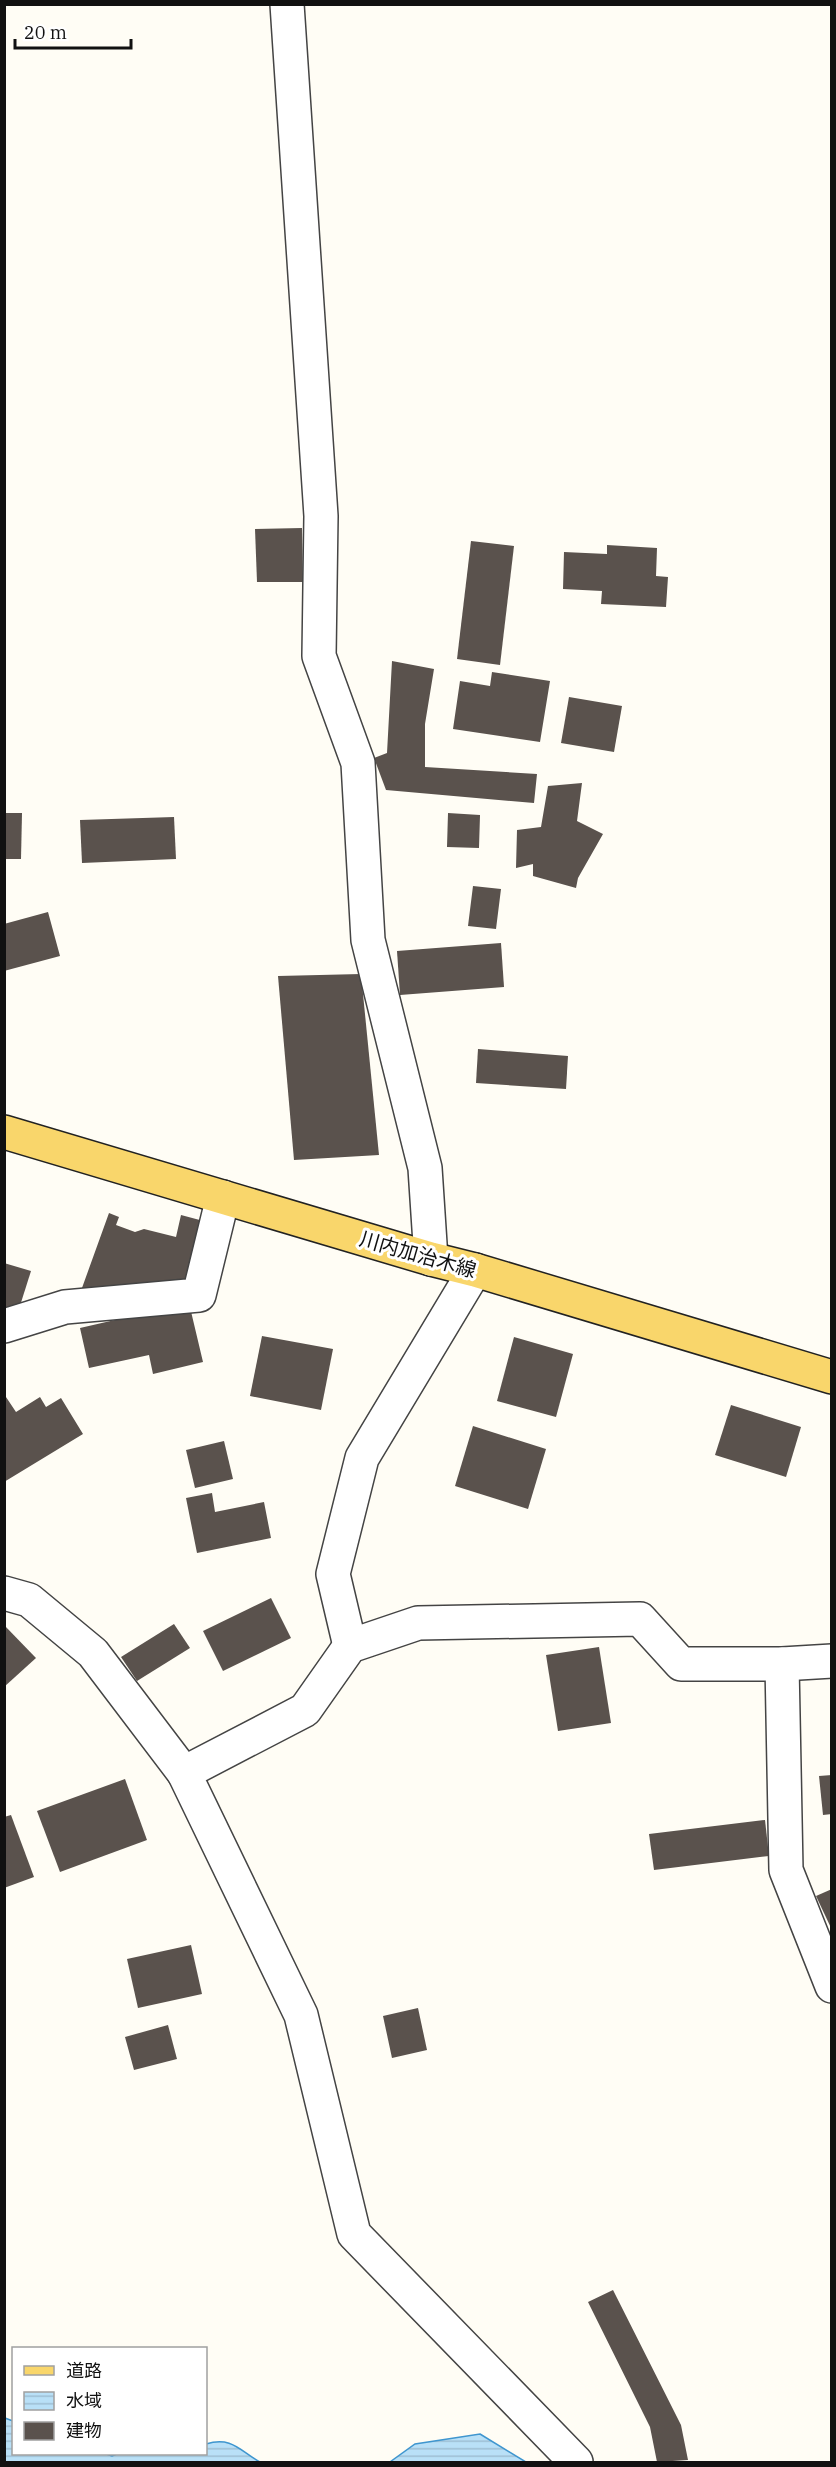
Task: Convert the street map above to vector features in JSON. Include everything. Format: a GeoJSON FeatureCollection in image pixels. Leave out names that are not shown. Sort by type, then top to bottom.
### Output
{"type":"FeatureCollection","features":[{"type":"Feature","properties":{"kind":"main road","name":"川内加治木線"},"geometry":{"type":"LineString","coordinates":[[4,1132],[831,1377]]}},
{"type":"Feature","properties":{"kind":"street"},"geometry":{"type":"LineString","coordinates":[[287,4],[321,516],[319,656],[358,763],[368,940],[425,1168],[431,1259]]}},
{"type":"Feature","properties":{"kind":"street"},"geometry":{"type":"LineString","coordinates":[[4,1326],[65,1307],[199,1295],[224,1197]]}},
{"type":"Feature","properties":{"kind":"street"},"geometry":{"type":"LineString","coordinates":[[350,1646],[333,1574],[362,1458],[475,1270]]}},
{"type":"Feature","properties":{"kind":"street"},"geometry":{"type":"LineString","coordinates":[[4,1593],[29,1600],[93,1653],[184,1773],[301,2015],[354,2234],[576,2463]]}},
{"type":"Feature","properties":{"kind":"street"},"geometry":{"type":"LineString","coordinates":[[184,1773],[305,1710],[350,1646],[418,1623],[640,1619],[681,1664],[782,1664],[831,1661]]}},
{"type":"Feature","properties":{"kind":"street"},"geometry":{"type":"LineString","coordinates":[[782,1664],[786,1870],[831,1986]]}},
{"type":"Feature","properties":{"kind":"water"},"geometry":{"type":"Polygon","coordinates":[[[5,2418],[12,2421],[12,2455],[207,2455],[207,2444],[223,2442],[235,2446],[260,2462],[5,2462],[5,2418]]]}},
{"type":"Feature","properties":{"kind":"water"},"geometry":{"type":"Polygon","coordinates":[[[480,2434],[526,2462],[390,2462],[415,2444],[480,2434]]]}},
{"type":"Feature","properties":{"kind":"building"},"geometry":{"type":"Polygon","coordinates":[[[302,528],[303,582],[257,582],[255,529],[302,528]]]}},
{"type":"Feature","properties":{"kind":"building"},"geometry":{"type":"Polygon","coordinates":[[[471,541],[514,546],[500,665],[457,659],[471,541]]]}},
{"type":"Feature","properties":{"kind":"building"},"geometry":{"type":"Polygon","coordinates":[[[607,545],[657,548],[656,576],[668,577],[666,607],[601,604],[602,591],[563,589],[564,552],[607,554],[607,545]]]}},
{"type":"Feature","properties":{"kind":"building"},"geometry":{"type":"Polygon","coordinates":[[[392,661],[434,669],[425,724],[425,767],[537,774],[534,803],[386,790],[374,758],[387,753],[392,661]]]}},
{"type":"Feature","properties":{"kind":"building"},"geometry":{"type":"Polygon","coordinates":[[[492,672],[550,681],[540,742],[453,729],[460,681],[490,686],[492,672]]]}},
{"type":"Feature","properties":{"kind":"building"},"geometry":{"type":"Polygon","coordinates":[[[569,697],[622,706],[614,752],[561,743],[569,697]]]}},
{"type":"Feature","properties":{"kind":"building"},"geometry":{"type":"Polygon","coordinates":[[[582,783],[577,821],[603,834],[578,878],[576,888],[533,876],[533,864],[516,868],[517,830],[541,827],[548,786],[582,783]]]}},
{"type":"Feature","properties":{"kind":"building"},"geometry":{"type":"Polygon","coordinates":[[[4,813],[22,813],[21,859],[4,859],[4,813]]]}},
{"type":"Feature","properties":{"kind":"building"},"geometry":{"type":"Polygon","coordinates":[[[448,813],[480,815],[479,848],[447,847],[448,813]]]}},
{"type":"Feature","properties":{"kind":"building"},"geometry":{"type":"Polygon","coordinates":[[[174,817],[176,859],[82,863],[80,820],[174,817]]]}},
{"type":"Feature","properties":{"kind":"building"},"geometry":{"type":"Polygon","coordinates":[[[473,886],[501,889],[496,929],[468,926],[473,886]]]}},
{"type":"Feature","properties":{"kind":"building"},"geometry":{"type":"Polygon","coordinates":[[[48,912],[60,956],[4,971],[4,924],[48,912]]]}},
{"type":"Feature","properties":{"kind":"building"},"geometry":{"type":"Polygon","coordinates":[[[501,943],[504,987],[400,995],[397,951],[501,943]]]}},
{"type":"Feature","properties":{"kind":"building"},"geometry":{"type":"Polygon","coordinates":[[[361,974],[379,1155],[294,1160],[278,976],[361,974]]]}},
{"type":"Feature","properties":{"kind":"building"},"geometry":{"type":"Polygon","coordinates":[[[478,1049],[568,1056],[566,1089],[476,1083],[478,1049]]]}},
{"type":"Feature","properties":{"kind":"building"},"geometry":{"type":"Polygon","coordinates":[[[109,1213],[119,1217],[116,1225],[135,1232],[144,1229],[176,1237],[181,1215],[211,1223],[193,1290],[78,1299],[109,1213]]]}},
{"type":"Feature","properties":{"kind":"building"},"geometry":{"type":"Polygon","coordinates":[[[4,1263],[31,1271],[18,1312],[4,1307],[4,1263]]]}},
{"type":"Feature","properties":{"kind":"building"},"geometry":{"type":"Polygon","coordinates":[[[189,1303],[203,1362],[153,1374],[149,1355],[89,1368],[80,1328],[189,1303]]]}},
{"type":"Feature","properties":{"kind":"building"},"geometry":{"type":"Polygon","coordinates":[[[262,1336],[333,1349],[321,1410],[250,1396],[262,1336]]]}},
{"type":"Feature","properties":{"kind":"building"},"geometry":{"type":"Polygon","coordinates":[[[514,1337],[573,1354],[556,1417],[497,1401],[514,1337]]]}},
{"type":"Feature","properties":{"kind":"building"},"geometry":{"type":"Polygon","coordinates":[[[4,1394],[16,1412],[40,1397],[46,1407],[61,1398],[83,1434],[4,1482],[4,1394]]]}},
{"type":"Feature","properties":{"kind":"building"},"geometry":{"type":"Polygon","coordinates":[[[731,1405],[801,1427],[786,1477],[715,1455],[731,1405]]]}},
{"type":"Feature","properties":{"kind":"building"},"geometry":{"type":"Polygon","coordinates":[[[473,1426],[546,1449],[528,1509],[455,1486],[473,1426]]]}},
{"type":"Feature","properties":{"kind":"building"},"geometry":{"type":"Polygon","coordinates":[[[224,1441],[233,1479],[195,1488],[186,1450],[224,1441]]]}},
{"type":"Feature","properties":{"kind":"building"},"geometry":{"type":"Polygon","coordinates":[[[212,1493],[215,1512],[264,1502],[271,1538],[197,1553],[186,1498],[212,1493]]]}},
{"type":"Feature","properties":{"kind":"building"},"geometry":{"type":"Polygon","coordinates":[[[271,1598],[291,1638],[223,1671],[203,1631],[271,1598]]]}},
{"type":"Feature","properties":{"kind":"building"},"geometry":{"type":"Polygon","coordinates":[[[174,1624],[190,1648],[137,1681],[121,1657],[174,1624]]]}},
{"type":"Feature","properties":{"kind":"building"},"geometry":{"type":"Polygon","coordinates":[[[4,1625],[36,1658],[4,1687],[4,1625]]]}},
{"type":"Feature","properties":{"kind":"building"},"geometry":{"type":"Polygon","coordinates":[[[599,1647],[611,1723],[558,1731],[546,1655],[599,1647]]]}},
{"type":"Feature","properties":{"kind":"building"},"geometry":{"type":"Polygon","coordinates":[[[832,1775],[832,1814],[823,1815],[819,1776],[832,1775]]]}},
{"type":"Feature","properties":{"kind":"building"},"geometry":{"type":"Polygon","coordinates":[[[125,1779],[147,1840],[60,1872],[37,1811],[125,1779]]]}},
{"type":"Feature","properties":{"kind":"building"},"geometry":{"type":"Polygon","coordinates":[[[11,1815],[34,1877],[4,1888],[4,1817],[11,1815]]]}},
{"type":"Feature","properties":{"kind":"building"},"geometry":{"type":"Polygon","coordinates":[[[765,1820],[769,1856],[654,1870],[649,1834],[765,1820]]]}},
{"type":"Feature","properties":{"kind":"building"},"geometry":{"type":"Polygon","coordinates":[[[832,1889],[832,1930],[816,1896],[832,1889]]]}},
{"type":"Feature","properties":{"kind":"building"},"geometry":{"type":"Polygon","coordinates":[[[191,1945],[202,1994],[138,2008],[127,1959],[191,1945]]]}},
{"type":"Feature","properties":{"kind":"building"},"geometry":{"type":"Polygon","coordinates":[[[418,2008],[427,2050],[392,2058],[383,2016],[418,2008]]]}},
{"type":"Feature","properties":{"kind":"building"},"geometry":{"type":"Polygon","coordinates":[[[168,2025],[177,2059],[134,2070],[125,2037],[168,2025]]]}},
{"type":"Feature","properties":{"kind":"building"},"geometry":{"type":"Polygon","coordinates":[[[613,2290],[681,2425],[688,2460],[657,2462],[650,2427],[588,2302],[613,2290]]]}}]}
